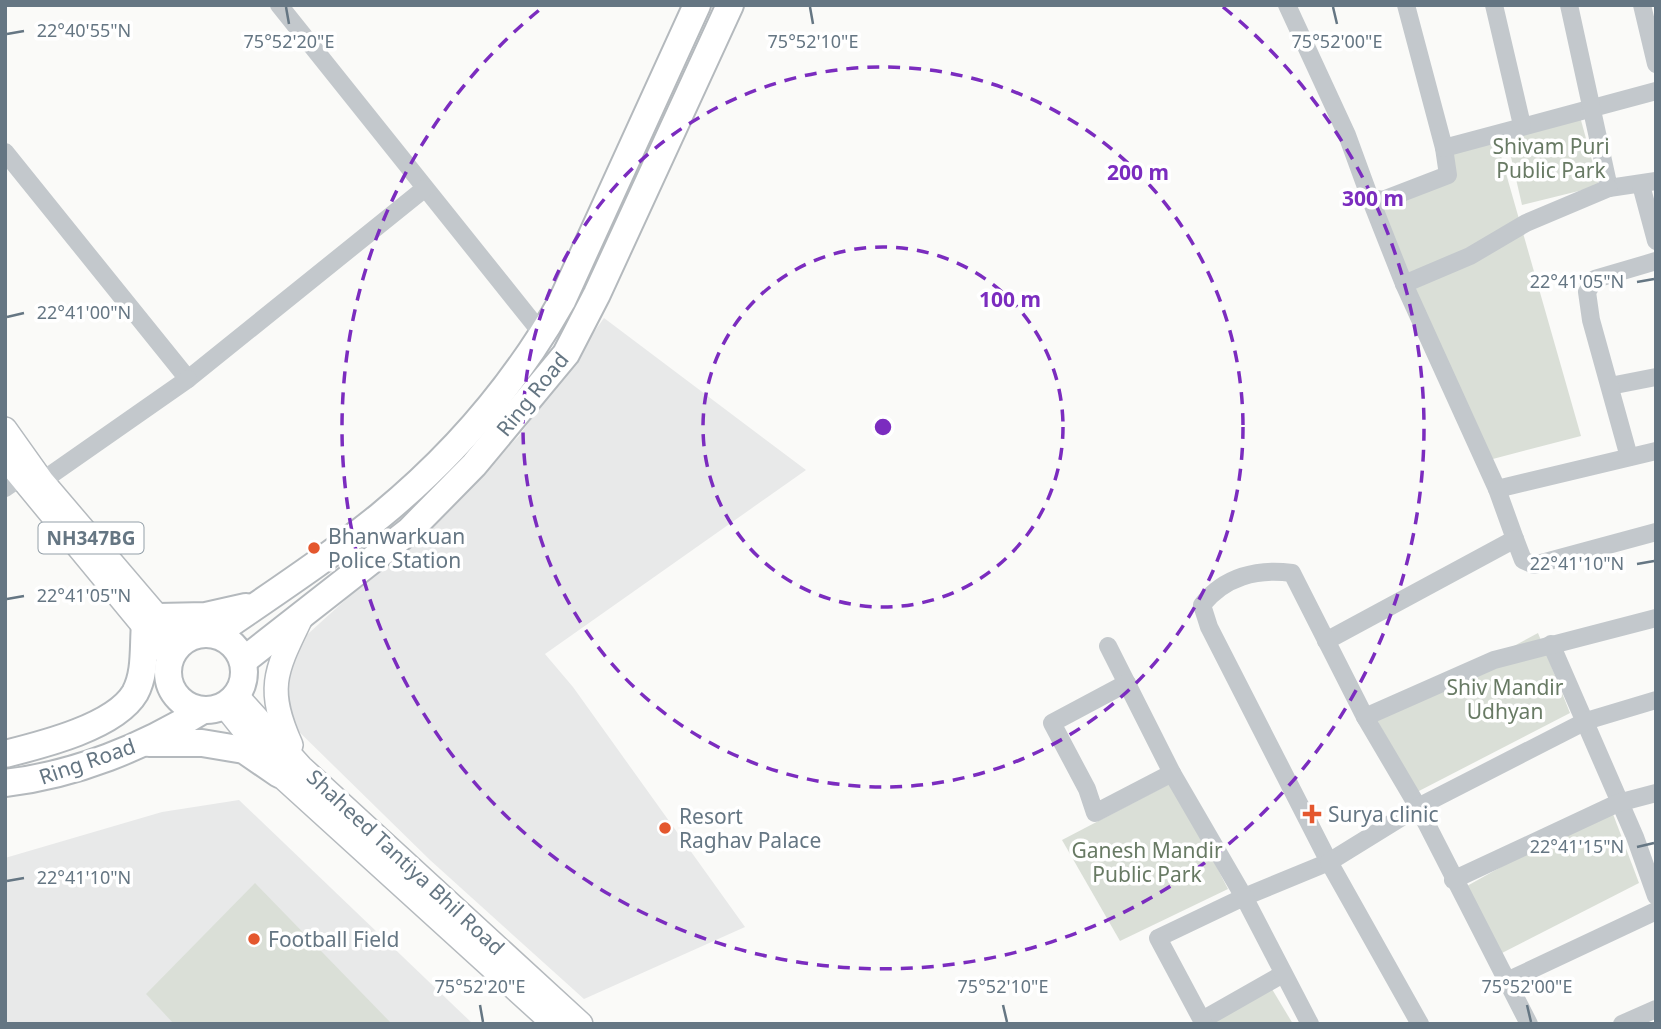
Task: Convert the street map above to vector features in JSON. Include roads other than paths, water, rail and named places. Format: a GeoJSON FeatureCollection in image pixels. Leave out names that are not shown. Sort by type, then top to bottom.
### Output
{"type":"FeatureCollection","features":[{"type":"Feature","properties":{"kind":"highway","name":"Ring Road"},"geometry":{"type":"LineString","coordinates":[[215,634],[380,515],[465,436],[543,335],[562,301],[697,5]]}},
{"type":"Feature","properties":{"kind":"highway","name":"Ring Road"},"geometry":{"type":"LineString","coordinates":[[243,661],[409,531],[474,465],[566,354],[597,294],[730,5]]}},
{"type":"Feature","properties":{"kind":"highway"},"geometry":{"type":"LineString","coordinates":[[5,756],[66,736],[98,722],[124,706],[134,694],[141,677],[151,621],[206,616],[261,602]]}},
{"type":"Feature","properties":{"kind":"highway"},"geometry":{"type":"LineString","coordinates":[[200,634],[215,634],[233,644],[243,661],[244,679],[221,703],[180,700],[175,658],[200,634]]}},
{"type":"Feature","properties":{"kind":"highway","name":"Ring Road"},"geometry":{"type":"LineString","coordinates":[[5,756],[47,750],[97,728],[133,707],[175,658]]}},
{"type":"Feature","properties":{"kind":"highway","name":"Ring Road"},"geometry":{"type":"LineString","coordinates":[[5,783],[39,779],[91,764],[174,729],[221,703]]}},
{"type":"Feature","properties":{"kind":"highway"},"geometry":{"type":"LineString","coordinates":[[139,743],[202,743],[244,750],[290,770]]}},
{"type":"Feature","properties":{"kind":"main road","name":"NH347BG"},"geometry":{"type":"LineString","coordinates":[[5,429],[23,482]]}},
{"type":"Feature","properties":{"kind":"main road","name":"NH347BG"},"geometry":{"type":"LineString","coordinates":[[5,458],[58,526],[151,621],[175,658]]}},
{"type":"Feature","properties":{"kind":"main road"},"geometry":{"type":"LineString","coordinates":[[290,770],[277,714],[275,686],[284,654],[302,616]]}},
{"type":"Feature","properties":{"kind":"main road","name":"Shaheed Tantiya Bhil Road"},"geometry":{"type":"LineString","coordinates":[[221,703],[290,770],[484,946],[581,1024]]}},
{"type":"Feature","properties":{"kind":"main road"},"geometry":{"type":"LineString","coordinates":[[484,946],[554,1024]]}},
{"type":"Feature","properties":{"kind":"street"},"geometry":{"type":"LineString","coordinates":[[279,5],[543,335]]}},
{"type":"Feature","properties":{"kind":"street"},"geometry":{"type":"LineString","coordinates":[[1287,5],[1347,135],[1404,284],[1497,489],[1523,560],[1534,565],[1656,532]]}},
{"type":"Feature","properties":{"kind":"street"},"geometry":{"type":"LineString","coordinates":[[1370,198],[1383,200],[1448,175],[1444,148],[1406,5]]}},
{"type":"Feature","properties":{"kind":"street"},"geometry":{"type":"LineString","coordinates":[[1494,5],[1521,125]]}},
{"type":"Feature","properties":{"kind":"street"},"geometry":{"type":"LineString","coordinates":[[1569,5],[1609,188]]}},
{"type":"Feature","properties":{"kind":"street"},"geometry":{"type":"LineString","coordinates":[[1642,5],[1656,64]]}},
{"type":"Feature","properties":{"kind":"street"},"geometry":{"type":"LineString","coordinates":[[1444,148],[1521,125],[1656,91]]}},
{"type":"Feature","properties":{"kind":"street"},"geometry":{"type":"LineString","coordinates":[[5,152],[188,379]]}},
{"type":"Feature","properties":{"kind":"street"},"geometry":{"type":"LineString","coordinates":[[1404,284],[1470,256],[1525,223],[1609,188],[1648,183],[1656,242]]}},
{"type":"Feature","properties":{"kind":"street"},"geometry":{"type":"LineString","coordinates":[[23,482],[188,379],[424,189]]}},
{"type":"Feature","properties":{"kind":"street"},"geometry":{"type":"LineString","coordinates":[[1629,457],[1591,320],[1588,286],[1595,279],[1655,268]]}},
{"type":"Feature","properties":{"kind":"street"},"geometry":{"type":"LineString","coordinates":[[1610,386],[1656,377]]}},
{"type":"Feature","properties":{"kind":"street"},"geometry":{"type":"LineString","coordinates":[[1497,489],[1656,451]]}},
{"type":"Feature","properties":{"kind":"street"},"geometry":{"type":"LineString","coordinates":[[1326,641],[1515,539]]}},
{"type":"Feature","properties":{"kind":"street"},"geometry":{"type":"LineString","coordinates":[[1420,1024],[1329,862],[1209,627],[1202,605],[1215,588],[1265,569],[1292,573],[1365,717],[1418,807],[1529,1024]]}},
{"type":"Feature","properties":{"kind":"street"},"geometry":{"type":"LineString","coordinates":[[1365,717],[1467,669],[1550,644],[1656,618]]}},
{"type":"Feature","properties":{"kind":"street"},"geometry":{"type":"LineString","coordinates":[[1550,644],[1635,837],[1656,896]]}},
{"type":"Feature","properties":{"kind":"street"},"geometry":{"type":"LineString","coordinates":[[1108,646],[1172,773],[1244,897],[1310,1024]]}},
{"type":"Feature","properties":{"kind":"street"},"geometry":{"type":"LineString","coordinates":[[1127,683],[1052,723],[1087,789],[1095,813],[1172,773]]}},
{"type":"Feature","properties":{"kind":"street"},"geometry":{"type":"LineString","coordinates":[[1283,974],[1203,1022],[1158,938],[1244,897],[1329,862],[1418,807],[1586,721],[1656,700]]}},
{"type":"Feature","properties":{"kind":"street"},"geometry":{"type":"LineString","coordinates":[[1453,880],[1618,803],[1656,793]]}},
{"type":"Feature","properties":{"kind":"street"},"geometry":{"type":"LineString","coordinates":[[1507,981],[1656,911]]}},
{"type":"Feature","properties":{"kind":"street"},"geometry":{"type":"LineString","coordinates":[[1622,1024],[1656,1009]]}},
{"type":"Feature","properties":{"kind":"place","name":"Bhanwarkuan Police Station"},"geometry":{"type":"Point","coordinates":[314,548]}},
{"type":"Feature","properties":{"kind":"place","name":"Surya clinic"},"geometry":{"type":"Point","coordinates":[1312,814]}},
{"type":"Feature","properties":{"kind":"place","name":"Resort Raghav Palace"},"geometry":{"type":"Point","coordinates":[665,828]}},
{"type":"Feature","properties":{"kind":"place","name":"Football Field"},"geometry":{"type":"Point","coordinates":[254,939]}},
{"type":"Feature","properties":{"kind":"park label","name":"Shivam Puri Public Park"},"geometry":{"type":"Point","coordinates":[1551,158]}},
{"type":"Feature","properties":{"kind":"park label","name":"Shiv Mandir Udhyan"},"geometry":{"type":"Point","coordinates":[1505,699]}},
{"type":"Feature","properties":{"kind":"park label","name":"Ganesh Mandir Public Park"},"geometry":{"type":"Point","coordinates":[1147,862]}}]}
